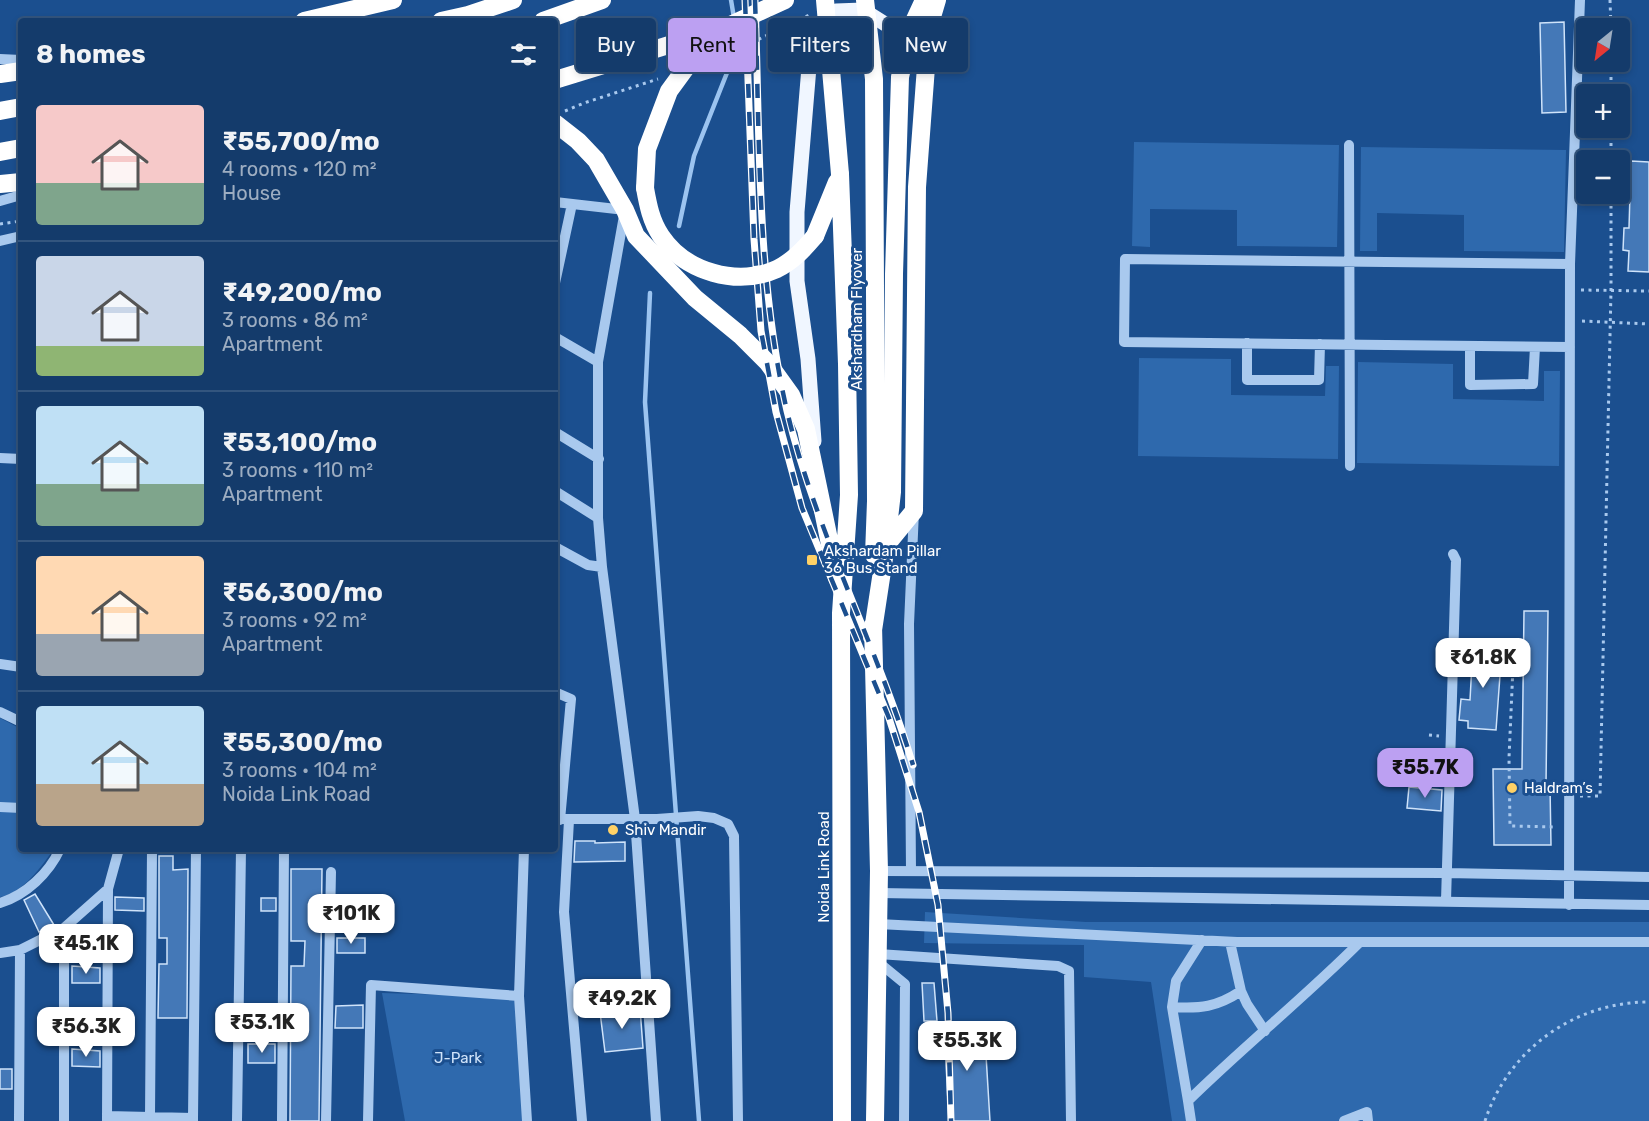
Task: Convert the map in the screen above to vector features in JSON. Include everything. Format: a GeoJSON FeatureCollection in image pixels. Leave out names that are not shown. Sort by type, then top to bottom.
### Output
{"type":"FeatureCollection","features":[{"type":"Feature","properties":{"kind":"highway"},"geometry":{"type":"LineString","coordinates":[[317,18],[393,0]]}},
{"type":"Feature","properties":{"kind":"highway"},"geometry":{"type":"LineString","coordinates":[[454,18],[513,0]]}},
{"type":"Feature","properties":{"kind":"highway"},"geometry":{"type":"LineString","coordinates":[[551,18],[602,0]]}},
{"type":"Feature","properties":{"kind":"highway","name":"Akshardham Flyover"},"geometry":{"type":"LineString","coordinates":[[865,0],[874,79],[876,501],[872,638]]}},
{"type":"Feature","properties":{"kind":"highway"},"geometry":{"type":"LineString","coordinates":[[916,18],[924,0]]}},
{"type":"Feature","properties":{"kind":"highway"},"geometry":{"type":"LineString","coordinates":[[886,545],[915,511],[917,187],[929,27],[937,0]]}},
{"type":"Feature","properties":{"kind":"highway"},"geometry":{"type":"LineString","coordinates":[[746,18],[781,2]]}},
{"type":"Feature","properties":{"kind":"highway","name":"Akshardham Flyover"},"geometry":{"type":"LineString","coordinates":[[820,6],[840,174],[847,364],[849,495],[841,613]]}},
{"type":"Feature","properties":{"kind":"highway"},"geometry":{"type":"LineString","coordinates":[[558,79],[668,45]]}},
{"type":"Feature","properties":{"kind":"highway"},"geometry":{"type":"LineString","coordinates":[[0,74],[18,71]]}},
{"type":"Feature","properties":{"kind":"highway"},"geometry":{"type":"LineString","coordinates":[[683,72],[669,91],[647,149],[645,188],[650,213],[661,236],[679,256],[701,269],[726,276],[752,276],[776,269],[798,255],[815,236],[840,174]]}},
{"type":"Feature","properties":{"kind":"highway"},"geometry":{"type":"LineString","coordinates":[[875,1121],[879,871],[872,638],[892,492],[894,274],[902,72]]}},
{"type":"Feature","properties":{"kind":"highway"},"geometry":{"type":"LineString","coordinates":[[0,111],[18,108]]}},
{"type":"Feature","properties":{"kind":"highway"},"geometry":{"type":"LineString","coordinates":[[560,117],[578,141],[596,159],[625,210],[636,236],[695,298],[740,335],[768,363],[791,395],[806,429],[836,570],[841,613]]}},
{"type":"Feature","properties":{"kind":"highway"},"geometry":{"type":"LineString","coordinates":[[0,152],[18,149]]}},
{"type":"Feature","properties":{"kind":"highway"},"geometry":{"type":"LineString","coordinates":[[0,184],[18,182]]}},
{"type":"Feature","properties":{"kind":"highway","name":"Noida Link Road"},"geometry":{"type":"LineString","coordinates":[[841,613],[842,1121]]}},
{"type":"Feature","properties":{"kind":"main road"},"geometry":{"type":"LineString","coordinates":[[817,480],[808,359],[797,281],[797,212],[811,43],[819,27],[836,11],[863,10],[884,23]]}},
{"type":"Feature","properties":{"kind":"street"},"geometry":{"type":"LineString","coordinates":[[1569,905],[1570,264],[1580,0]]}},
{"type":"Feature","properties":{"kind":"street"},"geometry":{"type":"LineString","coordinates":[[0,59],[18,60]]}},
{"type":"Feature","properties":{"kind":"street"},"geometry":{"type":"LineString","coordinates":[[1349,145],[1350,466]]}},
{"type":"Feature","properties":{"kind":"street"},"geometry":{"type":"LineString","coordinates":[[0,201],[18,196]]}},
{"type":"Feature","properties":{"kind":"street"},"geometry":{"type":"LineString","coordinates":[[558,202],[625,210],[598,362],[598,518],[602,567],[635,819],[656,1121]]}},
{"type":"Feature","properties":{"kind":"street"},"geometry":{"type":"LineString","coordinates":[[558,269],[572,204]]}},
{"type":"Feature","properties":{"kind":"street"},"geometry":{"type":"LineString","coordinates":[[0,241],[18,237]]}},
{"type":"Feature","properties":{"kind":"street"},"geometry":{"type":"LineString","coordinates":[[1570,264],[1125,259],[1124,342],[1570,347]]}},
{"type":"Feature","properties":{"kind":"street"},"geometry":{"type":"LineString","coordinates":[[558,338],[598,362]]}},
{"type":"Feature","properties":{"kind":"street"},"geometry":{"type":"LineString","coordinates":[[1246,343],[1247,380],[1319,380],[1320,344]]}},
{"type":"Feature","properties":{"kind":"street"},"geometry":{"type":"LineString","coordinates":[[1470,347],[1470,384],[1533,384],[1535,347]]}},
{"type":"Feature","properties":{"kind":"street"},"geometry":{"type":"LineString","coordinates":[[558,434],[599,459]]}},
{"type":"Feature","properties":{"kind":"street"},"geometry":{"type":"LineString","coordinates":[[0,458],[18,459]]}},
{"type":"Feature","properties":{"kind":"street"},"geometry":{"type":"LineString","coordinates":[[558,493],[598,518]]}},
{"type":"Feature","properties":{"kind":"street"},"geometry":{"type":"LineString","coordinates":[[911,872],[909,624],[915,511]]}},
{"type":"Feature","properties":{"kind":"street"},"geometry":{"type":"LineString","coordinates":[[558,549],[588,565],[602,567]]}},
{"type":"Feature","properties":{"kind":"street"},"geometry":{"type":"LineString","coordinates":[[1446,902],[1456,561],[1453,554]]}},
{"type":"Feature","properties":{"kind":"street"},"geometry":{"type":"LineString","coordinates":[[0,664],[18,667]]}},
{"type":"Feature","properties":{"kind":"street"},"geometry":{"type":"LineString","coordinates":[[558,693],[571,699],[561,820],[564,912],[582,1121]]}},
{"type":"Feature","properties":{"kind":"street"},"geometry":{"type":"LineString","coordinates":[[0,712],[18,721]]}},
{"type":"Feature","properties":{"kind":"street"},"geometry":{"type":"LineString","coordinates":[[0,807],[18,808]]}},
{"type":"Feature","properties":{"kind":"street"},"geometry":{"type":"LineString","coordinates":[[561,820],[657,819],[698,816],[714,818],[728,824],[734,836],[738,1121]]}},
{"type":"Feature","properties":{"kind":"street"},"geometry":{"type":"LineString","coordinates":[[0,903],[32,886],[52,865],[58,852]]}},
{"type":"Feature","properties":{"kind":"street"},"geometry":{"type":"LineString","coordinates":[[118,852],[108,889],[107,1119],[150,1117],[193,1120],[196,852]]}},
{"type":"Feature","properties":{"kind":"street"},"geometry":{"type":"LineString","coordinates":[[150,1117],[152,852]]}},
{"type":"Feature","properties":{"kind":"street"},"geometry":{"type":"LineString","coordinates":[[237,1121],[241,852]]}},
{"type":"Feature","properties":{"kind":"street"},"geometry":{"type":"LineString","coordinates":[[282,1121],[284,852]]}},
{"type":"Feature","properties":{"kind":"street"},"geometry":{"type":"LineString","coordinates":[[524,852],[519,996],[526,1121]]}},
{"type":"Feature","properties":{"kind":"street"},"geometry":{"type":"LineString","coordinates":[[879,871],[1649,876]]}},
{"type":"Feature","properties":{"kind":"street"},"geometry":{"type":"LineString","coordinates":[[326,1121],[331,872]]}},
{"type":"Feature","properties":{"kind":"street"},"geometry":{"type":"LineString","coordinates":[[0,953],[20,950],[64,928],[108,889]]}},
{"type":"Feature","properties":{"kind":"street"},"geometry":{"type":"LineString","coordinates":[[879,893],[1649,905]]}},
{"type":"Feature","properties":{"kind":"street"},"geometry":{"type":"LineString","coordinates":[[878,924],[1230,942],[1649,942]]}},
{"type":"Feature","properties":{"kind":"street"},"geometry":{"type":"LineString","coordinates":[[64,928],[64,1121]]}},
{"type":"Feature","properties":{"kind":"street"},"geometry":{"type":"LineString","coordinates":[[1191,1121],[1172,1007],[1176,981],[1202,940]]}},
{"type":"Feature","properties":{"kind":"street"},"geometry":{"type":"LineString","coordinates":[[1230,942],[1241,991],[1265,1031]]}},
{"type":"Feature","properties":{"kind":"street"},"geometry":{"type":"LineString","coordinates":[[1188,1101],[1300,1000],[1360,942]]}},
{"type":"Feature","properties":{"kind":"street"},"geometry":{"type":"LineString","coordinates":[[19,1121],[20,950]]}},
{"type":"Feature","properties":{"kind":"street"},"geometry":{"type":"LineString","coordinates":[[878,958],[904,984],[904,1121]]}},
{"type":"Feature","properties":{"kind":"street"},"geometry":{"type":"LineString","coordinates":[[878,958],[1058,966],[1069,971],[1071,1121]]}},
{"type":"Feature","properties":{"kind":"street"},"geometry":{"type":"LineString","coordinates":[[368,1121],[371,986],[519,996]]}},
{"type":"Feature","properties":{"kind":"street"},"geometry":{"type":"LineString","coordinates":[[1172,1007],[1193,1009],[1207,1006],[1224,1002],[1241,991]]}},
{"type":"Feature","properties":{"kind":"street"},"geometry":{"type":"LineString","coordinates":[[1344,1121],[1366,1112],[1368,1121]]}},
{"type":"Feature","properties":{"kind":"path"},"geometry":{"type":"LineString","coordinates":[[1610,0],[1611,18]]}},
{"type":"Feature","properties":{"kind":"path"},"geometry":{"type":"LineString","coordinates":[[756,40],[820,6]]}},
{"type":"Feature","properties":{"kind":"path"},"geometry":{"type":"LineString","coordinates":[[560,117],[584,103],[678,72]]}},
{"type":"Feature","properties":{"kind":"path"},"geometry":{"type":"LineString","coordinates":[[1570,797],[1600,796],[1611,204]]}},
{"type":"Feature","properties":{"kind":"path"},"geometry":{"type":"LineString","coordinates":[[0,224],[18,221]]}},
{"type":"Feature","properties":{"kind":"path"},"geometry":{"type":"LineString","coordinates":[[1570,290],[1649,291]]}},
{"type":"Feature","properties":{"kind":"path"},"geometry":{"type":"LineString","coordinates":[[1570,321],[1649,324]]}},
{"type":"Feature","properties":{"kind":"path"},"geometry":{"type":"LineString","coordinates":[[1458,640],[1514,644],[1509,758],[1510,826],[1570,827]]}},
{"type":"Feature","properties":{"kind":"path"},"geometry":{"type":"LineString","coordinates":[[1429,735],[1450,736]]}},
{"type":"Feature","properties":{"kind":"path"},"geometry":{"type":"LineString","coordinates":[[1485,1121],[1507,1076],[1524,1055],[1544,1037],[1562,1025],[1590,1012],[1620,1004],[1649,1002]]}},
{"type":"Feature","properties":{"kind":"green space"},"geometry":{"type":"Polygon","coordinates":[[[1134,142],[1339,145],[1337,247],[1237,246],[1237,210],[1150,209],[1150,247],[1132,246],[1134,142]]]}},
{"type":"Feature","properties":{"kind":"green space"},"geometry":{"type":"Polygon","coordinates":[[[1361,147],[1566,150],[1564,252],[1464,251],[1464,215],[1377,213],[1377,251],[1360,251],[1361,147]]]}},
{"type":"Feature","properties":{"kind":"green space"},"geometry":{"type":"Polygon","coordinates":[[[1139,358],[1231,359],[1231,395],[1325,396],[1326,366],[1339,366],[1338,459],[1138,456],[1139,358]]]}},
{"type":"Feature","properties":{"kind":"green space"},"geometry":{"type":"Polygon","coordinates":[[[1358,362],[1453,364],[1453,399],[1544,401],[1544,371],[1560,371],[1559,466],[1357,463],[1358,362]]]}},
{"type":"Feature","properties":{"kind":"green space"},"geometry":{"type":"Polygon","coordinates":[[[0,718],[18,727],[18,852],[52,852],[24,885],[0,897],[0,718]]]}},
{"type":"Feature","properties":{"kind":"green space"},"geometry":{"type":"Polygon","coordinates":[[[925,912],[1086,922],[1649,922],[1649,1121],[1172,1121],[1151,982],[1084,977],[1084,945],[924,943],[925,912]]]}},
{"type":"Feature","properties":{"kind":"green space","name":"J-Park"},"geometry":{"type":"Polygon","coordinates":[[[382,993],[517,997],[523,1121],[405,1121],[382,993]]]}},
{"type":"Feature","properties":{"kind":"building"},"geometry":{"type":"Polygon","coordinates":[[[1564,22],[1566,112],[1542,113],[1540,23],[1564,22]]]}},
{"type":"Feature","properties":{"kind":"building"},"geometry":{"type":"Polygon","coordinates":[[[1631,161],[1649,162],[1649,272],[1628,271],[1629,251],[1623,250],[1624,228],[1629,228],[1631,161]]]}},
{"type":"Feature","properties":{"kind":"building"},"geometry":{"type":"Polygon","coordinates":[[[1524,611],[1548,611],[1546,786],[1550,786],[1551,845],[1494,845],[1493,769],[1522,769],[1524,611]]]}},
{"type":"Feature","properties":{"kind":"building"},"geometry":{"type":"Polygon","coordinates":[[[1473,645],[1502,648],[1496,730],[1468,728],[1468,721],[1459,720],[1461,699],[1470,700],[1473,645]]]}},
{"type":"Feature","properties":{"kind":"building"},"geometry":{"type":"Polygon","coordinates":[[[1409,787],[1442,790],[1441,811],[1407,808],[1409,787]]]}},
{"type":"Feature","properties":{"kind":"building"},"geometry":{"type":"Polygon","coordinates":[[[575,841],[625,842],[625,861],[574,862],[575,841]]]}},
{"type":"Feature","properties":{"kind":"building"},"geometry":{"type":"Polygon","coordinates":[[[159,856],[173,856],[173,870],[188,869],[187,1018],[158,1018],[159,964],[167,964],[167,938],[159,938],[159,856]]]}},
{"type":"Feature","properties":{"kind":"building"},"geometry":{"type":"Polygon","coordinates":[[[291,869],[322,869],[319,1121],[290,1121],[291,966],[304,966],[305,941],[291,941],[291,869]]]}},
{"type":"Feature","properties":{"kind":"building"},"geometry":{"type":"Polygon","coordinates":[[[35,894],[54,925],[39,932],[24,900],[35,894]]]}},
{"type":"Feature","properties":{"kind":"building"},"geometry":{"type":"Polygon","coordinates":[[[115,897],[144,898],[144,911],[115,910],[115,897]]]}},
{"type":"Feature","properties":{"kind":"building"},"geometry":{"type":"Polygon","coordinates":[[[261,898],[276,898],[276,911],[261,911],[261,898]]]}},
{"type":"Feature","properties":{"kind":"building"},"geometry":{"type":"Polygon","coordinates":[[[337,938],[365,938],[365,953],[337,953],[337,938]]]}},
{"type":"Feature","properties":{"kind":"building"},"geometry":{"type":"Polygon","coordinates":[[[72,966],[100,968],[100,983],[72,983],[72,966]]]}},
{"type":"Feature","properties":{"kind":"building"},"geometry":{"type":"Polygon","coordinates":[[[922,983],[934,983],[937,1021],[924,1021],[922,983]]]}},
{"type":"Feature","properties":{"kind":"building"},"geometry":{"type":"Polygon","coordinates":[[[363,1005],[363,1028],[335,1028],[336,1006],[363,1005]]]}},
{"type":"Feature","properties":{"kind":"building"},"geometry":{"type":"Polygon","coordinates":[[[640,1008],[643,1048],[605,1052],[600,1012],[640,1008]]]}},
{"type":"Feature","properties":{"kind":"building"},"geometry":{"type":"Polygon","coordinates":[[[984,1022],[990,1121],[949,1121],[944,1024],[984,1022]]]}},
{"type":"Feature","properties":{"kind":"building"},"geometry":{"type":"Polygon","coordinates":[[[248,1044],[275,1044],[275,1063],[248,1063],[248,1044]]]}},
{"type":"Feature","properties":{"kind":"building"},"geometry":{"type":"Polygon","coordinates":[[[72,1049],[100,1051],[100,1067],[72,1066],[72,1049]]]}},
{"type":"Feature","properties":{"kind":"building"},"geometry":{"type":"Polygon","coordinates":[[[0,1069],[12,1069],[12,1089],[0,1089],[0,1069]]]}},
{"type":"Feature","properties":{"kind":"waterway"},"geometry":{"type":"LineString","coordinates":[[731,0],[734,18]]}},
{"type":"Feature","properties":{"kind":"waterway"},"geometry":{"type":"LineString","coordinates":[[679,226],[694,156],[727,72]]}},
{"type":"Feature","properties":{"kind":"waterway"},"geometry":{"type":"LineString","coordinates":[[650,293],[645,402],[699,1121]]}},
{"type":"Feature","properties":{"kind":"railway"},"geometry":{"type":"LineString","coordinates":[[745,0],[754,239],[761,331],[776,412],[802,508],[889,718],[919,812],[938,905],[948,1013],[951,1121]]}},
{"type":"Feature","properties":{"kind":"railway"},"geometry":{"type":"LineString","coordinates":[[755,0],[761,206],[765,258],[777,360],[787,411],[814,501],[882,676],[913,765]]}},
{"type":"Feature","properties":{"kind":"place","name":"Akshardam Pillar 36 Bus Stand"},"geometry":{"type":"Point","coordinates":[812,560]}},
{"type":"Feature","properties":{"kind":"place","name":"Haldram’s"},"geometry":{"type":"Point","coordinates":[1512,788]}},
{"type":"Feature","properties":{"kind":"place","name":"Shiv Mandir"},"geometry":{"type":"Point","coordinates":[613,830]}}]}
